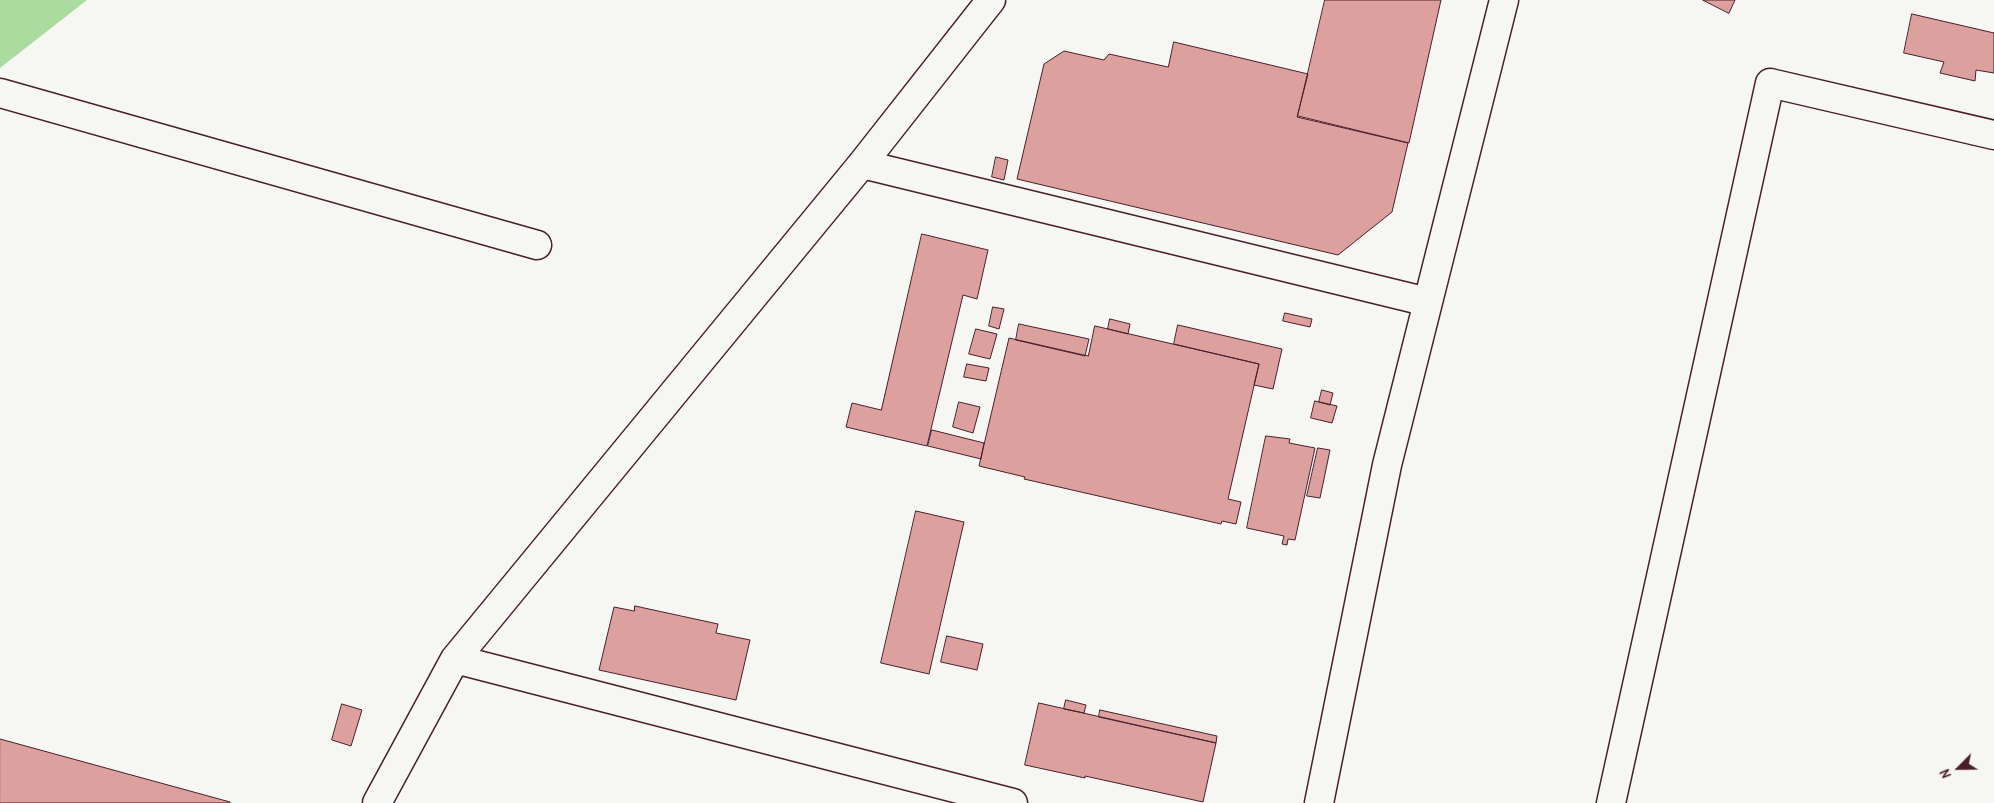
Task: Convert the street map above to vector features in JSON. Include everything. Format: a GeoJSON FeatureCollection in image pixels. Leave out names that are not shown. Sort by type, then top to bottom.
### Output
{"type":"FeatureCollection","features":[{"type":"Feature","properties":{"kind":"street"},"geometry":{"type":"LineString","coordinates":[[377,803],[455,659],[862,164],[991,0]]}},
{"type":"Feature","properties":{"kind":"street"},"geometry":{"type":"LineString","coordinates":[[1319,803],[1387,466],[1504,0]]}},
{"type":"Feature","properties":{"kind":"street"},"geometry":{"type":"LineString","coordinates":[[1611,803],[1770,82],[1994,135]]}},
{"type":"Feature","properties":{"kind":"street"},"geometry":{"type":"LineString","coordinates":[[0,93],[537,245]]}},
{"type":"Feature","properties":{"kind":"street"},"geometry":{"type":"LineString","coordinates":[[862,164],[1428,302]]}},
{"type":"Feature","properties":{"kind":"street"},"geometry":{"type":"LineString","coordinates":[[455,659],[1013,803]]}},
{"type":"Feature","properties":{"kind":"green space"},"geometry":{"type":"Polygon","coordinates":[[[0,0],[87,0],[0,68],[0,0]]]}},
{"type":"Feature","properties":{"kind":"building"},"geometry":{"type":"Polygon","coordinates":[[[1325,0],[1441,0],[1409,143],[1298,116],[1325,0]]]}},
{"type":"Feature","properties":{"kind":"building"},"geometry":{"type":"Polygon","coordinates":[[[1703,0],[1735,0],[1729,13],[1703,0]]]}},
{"type":"Feature","properties":{"kind":"building"},"geometry":{"type":"Polygon","coordinates":[[[1912,14],[1994,33],[1994,73],[1976,70],[1975,81],[1940,73],[1944,62],[1904,53],[1912,14]]]}},
{"type":"Feature","properties":{"kind":"building"},"geometry":{"type":"Polygon","coordinates":[[[1174,42],[1308,74],[1297,117],[1408,143],[1392,212],[1338,255],[1017,179],[1044,64],[1064,51],[1104,60],[1109,54],[1168,67],[1174,42]]]}},
{"type":"Feature","properties":{"kind":"building"},"geometry":{"type":"Polygon","coordinates":[[[996,157],[1008,160],[1004,180],[992,177],[996,157]]]}},
{"type":"Feature","properties":{"kind":"building"},"geometry":{"type":"Polygon","coordinates":[[[922,234],[988,250],[977,299],[963,295],[927,446],[846,427],[852,403],[881,410],[922,234]]]}},
{"type":"Feature","properties":{"kind":"building"},"geometry":{"type":"Polygon","coordinates":[[[993,307],[1004,309],[999,329],[989,326],[993,307]]]}},
{"type":"Feature","properties":{"kind":"building"},"geometry":{"type":"Polygon","coordinates":[[[1285,313],[1312,319],[1310,327],[1283,321],[1285,313]]]}},
{"type":"Feature","properties":{"kind":"building"},"geometry":{"type":"Polygon","coordinates":[[[1110,319],[1130,324],[1128,334],[1108,329],[1110,319]]]}},
{"type":"Feature","properties":{"kind":"building"},"geometry":{"type":"Polygon","coordinates":[[[1019,324],[1089,339],[1085,356],[1016,340],[1019,324]]]}},
{"type":"Feature","properties":{"kind":"building"},"geometry":{"type":"Polygon","coordinates":[[[1178,325],[1282,349],[1273,389],[1254,385],[1259,364],[1174,344],[1178,325]]]}},
{"type":"Feature","properties":{"kind":"building"},"geometry":{"type":"Polygon","coordinates":[[[1095,326],[1259,364],[1228,499],[1241,502],[1236,524],[1222,521],[1221,524],[1024,479],[1025,477],[979,466],[1009,338],[1088,356],[1095,326]]]}},
{"type":"Feature","properties":{"kind":"building"},"geometry":{"type":"Polygon","coordinates":[[[976,329],[997,334],[990,359],[969,354],[976,329]]]}},
{"type":"Feature","properties":{"kind":"building"},"geometry":{"type":"Polygon","coordinates":[[[967,364],[989,368],[986,381],[964,377],[967,364]]]}},
{"type":"Feature","properties":{"kind":"building"},"geometry":{"type":"Polygon","coordinates":[[[1322,390],[1333,393],[1330,405],[1319,402],[1322,390]]]}},
{"type":"Feature","properties":{"kind":"building"},"geometry":{"type":"Polygon","coordinates":[[[1315,401],[1337,406],[1332,423],[1311,418],[1315,401]]]}},
{"type":"Feature","properties":{"kind":"building"},"geometry":{"type":"Polygon","coordinates":[[[959,402],[980,407],[973,433],[953,427],[959,402]]]}},
{"type":"Feature","properties":{"kind":"building"},"geometry":{"type":"Polygon","coordinates":[[[932,430],[984,443],[981,459],[928,446],[932,430]]]}},
{"type":"Feature","properties":{"kind":"building"},"geometry":{"type":"Polygon","coordinates":[[[1266,436],[1290,439],[1289,443],[1315,448],[1295,540],[1288,539],[1287,545],[1282,544],[1284,536],[1247,528],[1266,436]]]}},
{"type":"Feature","properties":{"kind":"building"},"geometry":{"type":"Polygon","coordinates":[[[1318,448],[1330,450],[1320,498],[1307,496],[1318,448]]]}},
{"type":"Feature","properties":{"kind":"building"},"geometry":{"type":"Polygon","coordinates":[[[916,511],[964,522],[929,674],[881,663],[916,511]]]}},
{"type":"Feature","properties":{"kind":"building"},"geometry":{"type":"Polygon","coordinates":[[[635,606],[718,624],[716,633],[750,640],[736,700],[599,670],[614,607],[634,611],[635,606]]]}},
{"type":"Feature","properties":{"kind":"building"},"geometry":{"type":"Polygon","coordinates":[[[947,636],[983,644],[977,670],[941,662],[947,636]]]}},
{"type":"Feature","properties":{"kind":"building"},"geometry":{"type":"Polygon","coordinates":[[[1066,700],[1086,705],[1084,713],[1064,709],[1066,700]]]}},
{"type":"Feature","properties":{"kind":"building"},"geometry":{"type":"Polygon","coordinates":[[[1039,703],[1216,743],[1203,802],[1025,765],[1039,703]]]}},
{"type":"Feature","properties":{"kind":"building"},"geometry":{"type":"Polygon","coordinates":[[[342,704],[362,710],[351,746],[332,740],[342,704]]]}},
{"type":"Feature","properties":{"kind":"building"},"geometry":{"type":"Polygon","coordinates":[[[1100,710],[1217,736],[1216,743],[1099,717],[1100,710]]]}},
{"type":"Feature","properties":{"kind":"building"},"geometry":{"type":"Polygon","coordinates":[[[0,739],[230,802],[230,803],[0,803],[0,739]]]}}]}
